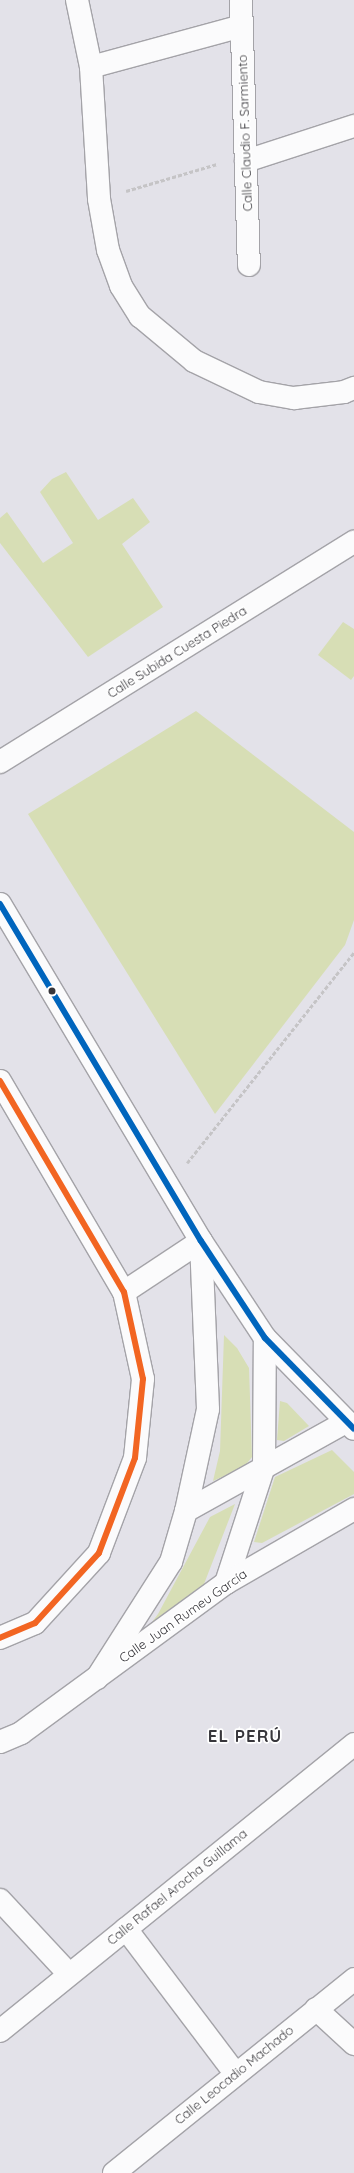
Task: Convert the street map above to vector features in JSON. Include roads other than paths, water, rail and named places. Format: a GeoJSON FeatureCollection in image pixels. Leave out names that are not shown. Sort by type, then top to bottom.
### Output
{"type":"FeatureCollection","features":[{"type":"Feature","properties":{"kind":"street"},"geometry":{"type":"LineString","coordinates":[[77,0],[91,67],[99,199],[108,250],[121,286],[140,316],[194,361],[259,392],[294,398],[344,392],[354,388]]}},
{"type":"Feature","properties":{"kind":"street","name":"Calle Claudio F. Sarmiento"},"geometry":{"type":"LineString","coordinates":[[241,0],[249,265]]}},
{"type":"Feature","properties":{"kind":"street"},"geometry":{"type":"LineString","coordinates":[[91,67],[242,26]]}},
{"type":"Feature","properties":{"kind":"street"},"geometry":{"type":"LineString","coordinates":[[246,158],[354,126]]}},
{"type":"Feature","properties":{"kind":"street","name":"Calle Subida Cuesta Piedra"},"geometry":{"type":"LineString","coordinates":[[0,762],[354,542]]}},
{"type":"Feature","properties":{"kind":"street"},"geometry":{"type":"LineString","coordinates":[[0,904],[201,1242],[265,1338],[350,1426],[264,1466],[186,1511]]}},
{"type":"Feature","properties":{"kind":"street"},"geometry":{"type":"LineString","coordinates":[[0,1080],[124,1292],[143,1379],[135,1458],[99,1553],[35,1623],[0,1638]]}},
{"type":"Feature","properties":{"kind":"street"},"geometry":{"type":"LineString","coordinates":[[124,1292],[201,1242]]}},
{"type":"Feature","properties":{"kind":"street"},"geometry":{"type":"LineString","coordinates":[[96,1678],[171,1562],[186,1511],[208,1409],[201,1242]]}},
{"type":"Feature","properties":{"kind":"street"},"geometry":{"type":"LineString","coordinates":[[226,1583],[264,1466],[265,1338]]}},
{"type":"Feature","properties":{"kind":"street","name":"Calle Juan Rumeu García"},"geometry":{"type":"LineString","coordinates":[[0,1742],[21,1733],[226,1583],[354,1509]]}},
{"type":"Feature","properties":{"kind":"street","name":"Calle Rafael Arocha Guillama"},"geometry":{"type":"LineString","coordinates":[[0,2031],[354,1744]]}},
{"type":"Feature","properties":{"kind":"street"},"geometry":{"type":"LineString","coordinates":[[0,1900],[69,1974]]}},
{"type":"Feature","properties":{"kind":"street"},"geometry":{"type":"LineString","coordinates":[[126,1929],[235,2073]]}},
{"type":"Feature","properties":{"kind":"street","name":"Calle Leocadio Machado"},"geometry":{"type":"LineString","coordinates":[[114,2173],[235,2073],[354,1980]]}},
{"type":"Feature","properties":{"kind":"street"},"geometry":{"type":"LineString","coordinates":[[316,2009],[354,2044]]}},
{"type":"Feature","properties":{"kind":"district","name":"EL PERÚ"},"geometry":{"type":"Point","coordinates":[245,1736]}}]}
